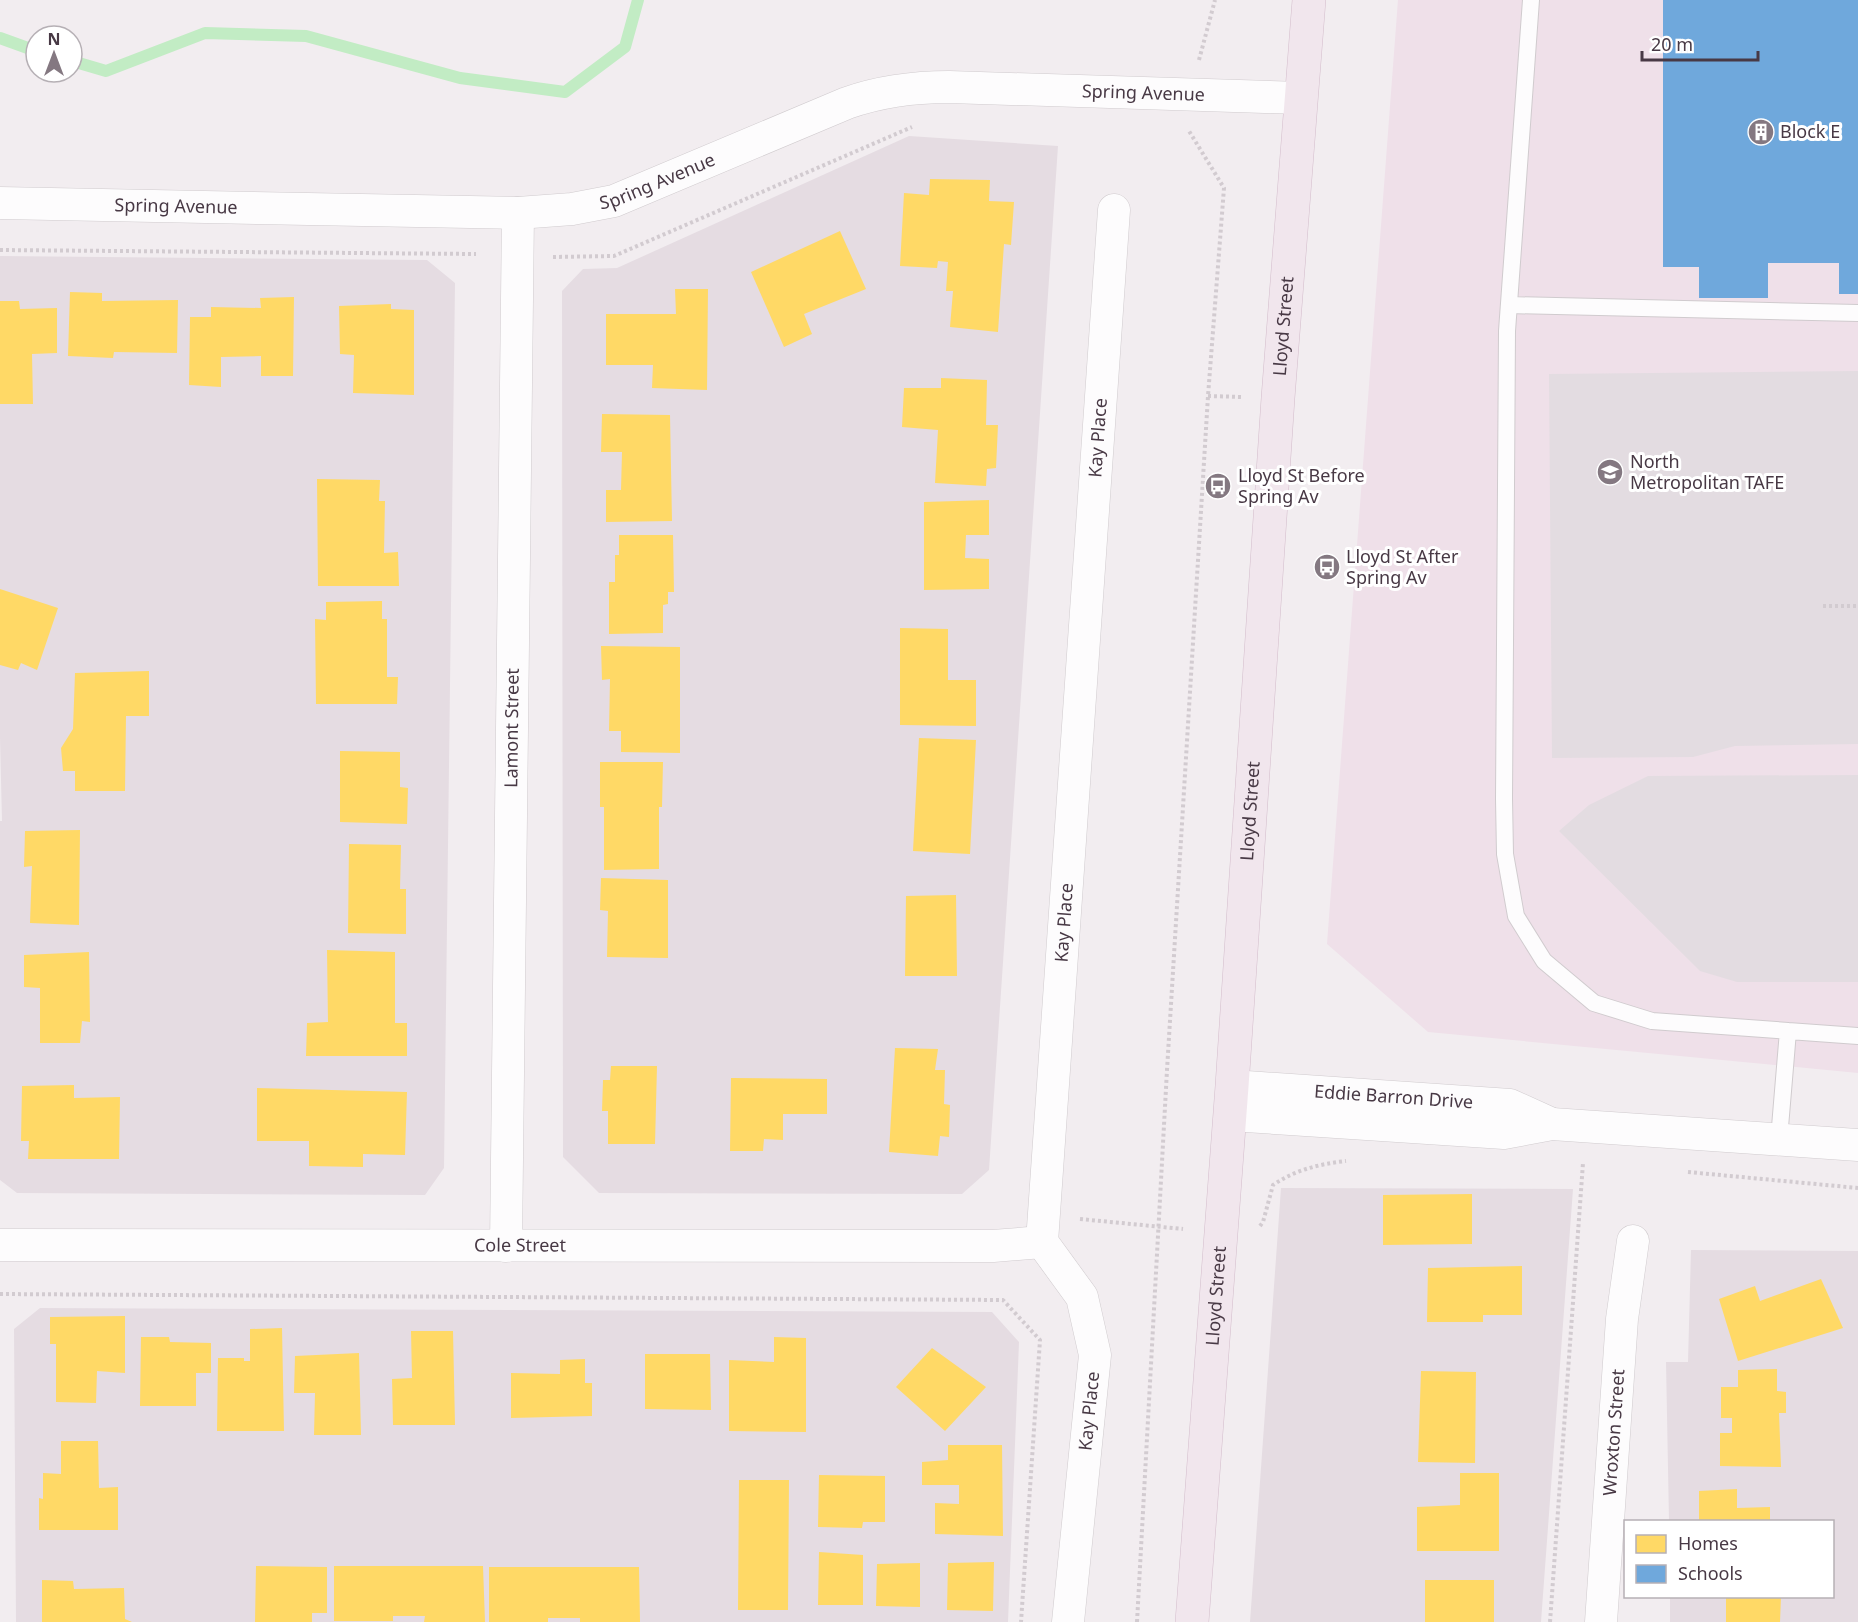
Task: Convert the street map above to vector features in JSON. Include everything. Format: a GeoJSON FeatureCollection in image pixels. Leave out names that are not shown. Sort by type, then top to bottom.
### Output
{"type":"FeatureCollection","features":[{"type":"Feature","properties":{"kind":"main road","name":"Lloyd Street"},"geometry":{"type":"LineString","coordinates":[[1192,1622],[1231,1101],[1278,398],[1309,0]]}},
{"type":"Feature","properties":{"kind":"street","name":"Spring Avenue"},"geometry":{"type":"LineString","coordinates":[[0,203],[518,213],[572,209],[614,201],[847,103],[872,94],[897,89],[949,87],[1300,98]]}},
{"type":"Feature","properties":{"kind":"street","name":"Kay Place"},"geometry":{"type":"LineString","coordinates":[[1068,1622],[1095,1355],[1082,1297],[1042,1242],[1114,210]]}},
{"type":"Feature","properties":{"kind":"street","name":"Lamont Street"},"geometry":{"type":"LineString","coordinates":[[506,1246],[518,213]]}},
{"type":"Feature","properties":{"kind":"street","name":"Eddie Barron Drive"},"geometry":{"type":"LineString","coordinates":[[1231,1101],[1504,1133],[1552,1124],[1858,1146]]}},
{"type":"Feature","properties":{"kind":"street","name":"Wroxton Street"},"geometry":{"type":"LineString","coordinates":[[1601,1622],[1622,1319],[1633,1241]]}},
{"type":"Feature","properties":{"kind":"street","name":"Cole Street"},"geometry":{"type":"LineString","coordinates":[[0,1245],[993,1246],[1042,1242]]}},
{"type":"Feature","properties":{"kind":"lane"},"geometry":{"type":"LineString","coordinates":[[1531,0],[1506,372],[1505,854],[1516,916],[1544,961],[1594,1003],[1652,1021],[1858,1036]]}},
{"type":"Feature","properties":{"kind":"lane"},"geometry":{"type":"LineString","coordinates":[[1509,305],[1858,313]]}},
{"type":"Feature","properties":{"kind":"lane"},"geometry":{"type":"LineString","coordinates":[[1779,1139],[1788,1031]]}},
{"type":"Feature","properties":{"kind":"path"},"geometry":{"type":"LineString","coordinates":[[1137,1622],[1158,1227],[1208,396],[1224,188],[1186,127],[1194,93],[1197,66],[1215,0]]}},
{"type":"Feature","properties":{"kind":"path"},"geometry":{"type":"LineString","coordinates":[[551,257],[614,256],[922,123]]}},
{"type":"Feature","properties":{"kind":"path"},"geometry":{"type":"LineString","coordinates":[[0,250],[476,254]]}},
{"type":"Feature","properties":{"kind":"path"},"geometry":{"type":"LineString","coordinates":[[1822,606],[1858,606]]}},
{"type":"Feature","properties":{"kind":"path"},"geometry":{"type":"LineString","coordinates":[[1257,1230],[1263,1222],[1273,1185],[1288,1175],[1319,1164],[1349,1161]]}},
{"type":"Feature","properties":{"kind":"path"},"geometry":{"type":"LineString","coordinates":[[1572,1162],[1594,1164]]}},
{"type":"Feature","properties":{"kind":"path"},"geometry":{"type":"LineString","coordinates":[[1550,1622],[1583,1162]]}},
{"type":"Feature","properties":{"kind":"path"},"geometry":{"type":"LineString","coordinates":[[1686,1172],[1858,1188]]}},
{"type":"Feature","properties":{"kind":"path"},"geometry":{"type":"LineString","coordinates":[[1080,1219],[1183,1229]]}},
{"type":"Feature","properties":{"kind":"path"},"geometry":{"type":"LineString","coordinates":[[0,1294],[1003,1300],[1040,1340],[1021,1622]]}},
{"type":"Feature","properties":{"kind":"shaded area","name":"North Metropolitan TAFE"},"geometry":{"type":"Polygon","coordinates":[[[1398,0],[1858,0],[1858,1073],[1428,1032],[1327,944],[1398,0]]]}},
{"type":"Feature","properties":{"kind":"shaded area"},"geometry":{"type":"Polygon","coordinates":[[[909,136],[1058,146],[989,1170],[962,1194],[599,1193],[563,1157],[562,291],[583,269],[617,268],[909,136]]]}},
{"type":"Feature","properties":{"kind":"shaded area"},"geometry":{"type":"Polygon","coordinates":[[[0,256],[427,260],[455,283],[444,1168],[425,1195],[17,1193],[0,1180],[0,821],[2,821],[0,256]]]}},
{"type":"Feature","properties":{"kind":"shaded area"},"geometry":{"type":"Polygon","coordinates":[[[1858,371],[1858,744],[1735,746],[1693,757],[1552,758],[1549,374],[1858,371]]]}},
{"type":"Feature","properties":{"kind":"shaded area"},"geometry":{"type":"Polygon","coordinates":[[[1858,775],[1858,982],[1737,982],[1700,971],[1559,831],[1589,805],[1648,776],[1858,775]]]}},
{"type":"Feature","properties":{"kind":"shaded area"},"geometry":{"type":"Polygon","coordinates":[[[1281,1188],[1573,1189],[1541,1622],[1250,1622],[1281,1188]]]}},
{"type":"Feature","properties":{"kind":"shaded area"},"geometry":{"type":"Polygon","coordinates":[[[1691,1250],[1858,1251],[1858,1622],[1670,1622],[1670,1598],[1834,1598],[1834,1520],[1669,1520],[1666,1362],[1688,1362],[1691,1250]]]}},
{"type":"Feature","properties":{"kind":"shaded area"},"geometry":{"type":"Polygon","coordinates":[[[40,1308],[992,1312],[1019,1342],[1008,1622],[16,1622],[14,1329],[40,1308]]]}},
{"type":"Feature","properties":{"kind":"building: Homes"},"geometry":{"type":"Polygon","coordinates":[[[930,179],[990,180],[989,201],[1014,202],[1011,245],[1004,244],[998,332],[950,327],[953,291],[946,291],[948,262],[938,261],[937,268],[900,266],[904,193],[929,195],[930,179]]]}},
{"type":"Feature","properties":{"kind":"building: Homes"},"geometry":{"type":"Polygon","coordinates":[[[840,231],[866,289],[804,314],[812,334],[784,347],[751,272],[840,231]]]}},
{"type":"Feature","properties":{"kind":"building: Homes"},"geometry":{"type":"Polygon","coordinates":[[[675,289],[708,289],[707,390],[652,388],[653,365],[606,365],[606,314],[676,314],[675,289]]]}},
{"type":"Feature","properties":{"kind":"building: Homes"},"geometry":{"type":"Polygon","coordinates":[[[70,292],[102,293],[102,301],[178,300],[177,353],[114,352],[113,358],[68,356],[70,292]]]}},
{"type":"Feature","properties":{"kind":"building: Homes"},"geometry":{"type":"Polygon","coordinates":[[[294,297],[293,376],[261,376],[261,356],[221,357],[221,387],[189,385],[190,317],[211,317],[211,307],[261,308],[260,298],[294,297]]]}},
{"type":"Feature","properties":{"kind":"building: Homes"},"geometry":{"type":"Polygon","coordinates":[[[0,301],[19,301],[20,309],[57,308],[57,353],[32,354],[33,404],[0,404],[0,301]]]}},
{"type":"Feature","properties":{"kind":"building: Homes"},"geometry":{"type":"Polygon","coordinates":[[[391,304],[391,309],[414,310],[414,395],[353,393],[354,355],[340,354],[339,306],[391,304]]]}},
{"type":"Feature","properties":{"kind":"building: Homes"},"geometry":{"type":"Polygon","coordinates":[[[941,378],[987,380],[986,425],[998,425],[996,468],[987,469],[986,486],[935,483],[938,430],[902,427],[904,388],[941,388],[941,378]]]}},
{"type":"Feature","properties":{"kind":"building: Homes"},"geometry":{"type":"Polygon","coordinates":[[[602,414],[670,415],[672,521],[606,522],[606,490],[621,490],[622,452],[601,452],[602,414]]]}},
{"type":"Feature","properties":{"kind":"building: Homes"},"geometry":{"type":"Polygon","coordinates":[[[317,479],[380,480],[379,501],[385,501],[384,553],[398,552],[399,586],[318,586],[317,479]]]}},
{"type":"Feature","properties":{"kind":"building: Homes"},"geometry":{"type":"Polygon","coordinates":[[[989,500],[989,535],[966,535],[965,558],[989,559],[989,589],[924,590],[924,502],[989,500]]]}},
{"type":"Feature","properties":{"kind":"building: Homes"},"geometry":{"type":"Polygon","coordinates":[[[619,535],[673,535],[674,592],[668,592],[668,604],[663,605],[663,633],[609,634],[609,582],[615,582],[615,555],[619,555],[619,535]]]}},
{"type":"Feature","properties":{"kind":"building: Homes"},"geometry":{"type":"Polygon","coordinates":[[[0,589],[58,608],[37,670],[21,663],[18,670],[0,665],[0,589]]]}},
{"type":"Feature","properties":{"kind":"building: Homes"},"geometry":{"type":"Polygon","coordinates":[[[382,601],[382,619],[387,619],[387,677],[398,677],[397,704],[316,704],[315,619],[326,620],[326,602],[382,601]]]}},
{"type":"Feature","properties":{"kind":"building: Homes"},"geometry":{"type":"Polygon","coordinates":[[[900,628],[948,629],[948,680],[976,680],[976,726],[900,725],[900,628]]]}},
{"type":"Feature","properties":{"kind":"building: Homes"},"geometry":{"type":"Polygon","coordinates":[[[601,646],[680,647],[680,753],[621,752],[621,731],[609,731],[610,679],[602,680],[601,646]]]}},
{"type":"Feature","properties":{"kind":"building: Homes"},"geometry":{"type":"Polygon","coordinates":[[[149,671],[149,716],[126,716],[125,791],[75,791],[75,771],[63,771],[61,748],[73,729],[75,673],[149,671]]]}},
{"type":"Feature","properties":{"kind":"building: Homes"},"geometry":{"type":"Polygon","coordinates":[[[919,738],[976,740],[970,854],[913,851],[919,738]]]}},
{"type":"Feature","properties":{"kind":"building: Homes"},"geometry":{"type":"Polygon","coordinates":[[[340,751],[400,752],[400,787],[408,788],[407,824],[340,822],[340,751]]]}},
{"type":"Feature","properties":{"kind":"building: Homes"},"geometry":{"type":"Polygon","coordinates":[[[600,762],[663,762],[662,807],[659,807],[659,869],[604,870],[604,807],[600,807],[600,762]]]}},
{"type":"Feature","properties":{"kind":"building: Homes"},"geometry":{"type":"Polygon","coordinates":[[[80,830],[79,925],[30,923],[32,866],[24,867],[25,831],[80,830]]]}},
{"type":"Feature","properties":{"kind":"building: Homes"},"geometry":{"type":"Polygon","coordinates":[[[349,844],[401,845],[400,889],[406,889],[406,934],[348,933],[349,844]]]}},
{"type":"Feature","properties":{"kind":"building: Homes"},"geometry":{"type":"Polygon","coordinates":[[[601,878],[668,880],[668,958],[607,957],[608,911],[600,910],[601,878]]]}},
{"type":"Feature","properties":{"kind":"building: Homes"},"geometry":{"type":"Polygon","coordinates":[[[956,895],[957,976],[905,976],[906,896],[956,895]]]}},
{"type":"Feature","properties":{"kind":"building: Homes"},"geometry":{"type":"Polygon","coordinates":[[[327,950],[395,952],[395,1023],[407,1023],[407,1056],[306,1056],[307,1023],[328,1022],[327,950]]]}},
{"type":"Feature","properties":{"kind":"building: Homes"},"geometry":{"type":"Polygon","coordinates":[[[89,952],[90,1022],[82,1021],[80,1043],[40,1043],[40,988],[24,987],[24,955],[89,952]]]}},
{"type":"Feature","properties":{"kind":"building: Homes"},"geometry":{"type":"Polygon","coordinates":[[[895,1048],[938,1049],[935,1070],[945,1070],[944,1104],[950,1105],[949,1137],[940,1136],[938,1156],[889,1152],[895,1048]]]}},
{"type":"Feature","properties":{"kind":"building: Homes"},"geometry":{"type":"Polygon","coordinates":[[[611,1066],[657,1066],[655,1144],[608,1144],[608,1111],[602,1111],[603,1080],[610,1080],[611,1066]]]}},
{"type":"Feature","properties":{"kind":"building: Homes"},"geometry":{"type":"Polygon","coordinates":[[[731,1078],[827,1079],[827,1114],[783,1114],[783,1140],[764,1139],[763,1151],[730,1151],[731,1078]]]}},
{"type":"Feature","properties":{"kind":"building: Homes"},"geometry":{"type":"Polygon","coordinates":[[[74,1085],[74,1098],[120,1097],[119,1159],[28,1159],[29,1141],[21,1141],[22,1086],[74,1085]]]}},
{"type":"Feature","properties":{"kind":"building: Homes"},"geometry":{"type":"Polygon","coordinates":[[[257,1088],[407,1092],[405,1155],[363,1154],[363,1167],[309,1166],[309,1141],[257,1141],[257,1088]]]}},
{"type":"Feature","properties":{"kind":"building: Homes"},"geometry":{"type":"Polygon","coordinates":[[[1472,1194],[1472,1244],[1383,1245],[1383,1195],[1472,1194]]]}},
{"type":"Feature","properties":{"kind":"building: Homes"},"geometry":{"type":"Polygon","coordinates":[[[1522,1266],[1522,1315],[1483,1315],[1483,1322],[1427,1322],[1428,1268],[1522,1266]]]}},
{"type":"Feature","properties":{"kind":"building: Homes"},"geometry":{"type":"Polygon","coordinates":[[[1821,1279],[1843,1328],[1738,1361],[1719,1299],[1755,1286],[1760,1301],[1821,1279]]]}},
{"type":"Feature","properties":{"kind":"building: Homes"},"geometry":{"type":"Polygon","coordinates":[[[125,1316],[125,1373],[97,1371],[96,1403],[56,1402],[56,1344],[50,1344],[50,1317],[125,1316]]]}},
{"type":"Feature","properties":{"kind":"building: Homes"},"geometry":{"type":"Polygon","coordinates":[[[282,1328],[284,1431],[217,1431],[218,1358],[244,1358],[244,1361],[250,1361],[250,1329],[282,1328]]]}},
{"type":"Feature","properties":{"kind":"building: Homes"},"geometry":{"type":"Polygon","coordinates":[[[411,1331],[453,1331],[455,1425],[393,1425],[392,1379],[412,1378],[411,1331]]]}},
{"type":"Feature","properties":{"kind":"building: Homes"},"geometry":{"type":"Polygon","coordinates":[[[141,1337],[169,1337],[170,1342],[211,1343],[211,1373],[196,1373],[196,1406],[140,1406],[141,1337]]]}},
{"type":"Feature","properties":{"kind":"building: Homes"},"geometry":{"type":"Polygon","coordinates":[[[774,1337],[806,1338],[806,1432],[729,1431],[729,1360],[774,1362],[774,1337]]]}},
{"type":"Feature","properties":{"kind":"building: Homes"},"geometry":{"type":"Polygon","coordinates":[[[932,1348],[986,1387],[945,1431],[896,1387],[932,1348]]]}},
{"type":"Feature","properties":{"kind":"building: Homes"},"geometry":{"type":"Polygon","coordinates":[[[359,1353],[361,1435],[314,1435],[315,1393],[294,1393],[295,1356],[359,1353]]]}},
{"type":"Feature","properties":{"kind":"building: Homes"},"geometry":{"type":"Polygon","coordinates":[[[645,1354],[710,1354],[711,1410],[645,1409],[645,1354]]]}},
{"type":"Feature","properties":{"kind":"building: Homes"},"geometry":{"type":"Polygon","coordinates":[[[585,1359],[585,1383],[592,1383],[592,1416],[511,1418],[511,1373],[560,1374],[560,1360],[585,1359]]]}},
{"type":"Feature","properties":{"kind":"building: Homes"},"geometry":{"type":"Polygon","coordinates":[[[1777,1369],[1777,1391],[1786,1392],[1786,1413],[1779,1413],[1781,1467],[1720,1466],[1720,1433],[1732,1433],[1732,1418],[1721,1418],[1721,1387],[1738,1387],[1738,1370],[1777,1369]]]}},
{"type":"Feature","properties":{"kind":"building: Homes"},"geometry":{"type":"Polygon","coordinates":[[[1421,1371],[1476,1372],[1475,1463],[1418,1462],[1421,1371]]]}},
{"type":"Feature","properties":{"kind":"building: Homes"},"geometry":{"type":"Polygon","coordinates":[[[61,1441],[98,1441],[99,1488],[118,1487],[118,1530],[39,1530],[39,1498],[43,1499],[43,1473],[61,1474],[61,1441]]]}},
{"type":"Feature","properties":{"kind":"building: Homes"},"geometry":{"type":"Polygon","coordinates":[[[948,1445],[1002,1445],[1003,1536],[935,1534],[935,1503],[959,1504],[959,1485],[922,1485],[922,1462],[948,1460],[948,1445]]]}},
{"type":"Feature","properties":{"kind":"building: Homes"},"geometry":{"type":"Polygon","coordinates":[[[1460,1473],[1499,1473],[1499,1551],[1417,1551],[1417,1507],[1460,1505],[1460,1473]]]}},
{"type":"Feature","properties":{"kind":"building: Homes"},"geometry":{"type":"Polygon","coordinates":[[[819,1475],[885,1476],[885,1522],[863,1522],[862,1528],[818,1527],[819,1475]]]}},
{"type":"Feature","properties":{"kind":"building: Homes"},"geometry":{"type":"Polygon","coordinates":[[[739,1480],[789,1480],[788,1610],[738,1610],[739,1480]]]}},
{"type":"Feature","properties":{"kind":"building: Homes"},"geometry":{"type":"Polygon","coordinates":[[[1737,1489],[1737,1508],[1770,1507],[1770,1520],[1699,1520],[1699,1491],[1737,1489]]]}},
{"type":"Feature","properties":{"kind":"building: Homes"},"geometry":{"type":"Polygon","coordinates":[[[819,1552],[863,1555],[863,1605],[818,1605],[819,1552]]]}},
{"type":"Feature","properties":{"kind":"building: Homes"},"geometry":{"type":"Polygon","coordinates":[[[994,1562],[993,1611],[947,1610],[948,1563],[994,1562]]]}},
{"type":"Feature","properties":{"kind":"building: Homes"},"geometry":{"type":"Polygon","coordinates":[[[920,1563],[920,1607],[876,1606],[877,1564],[920,1563]]]}},
{"type":"Feature","properties":{"kind":"building: Homes"},"geometry":{"type":"Polygon","coordinates":[[[256,1566],[327,1567],[327,1613],[312,1613],[312,1622],[255,1622],[256,1566]]]}},
{"type":"Feature","properties":{"kind":"building: Homes"},"geometry":{"type":"Polygon","coordinates":[[[334,1566],[483,1566],[485,1622],[424,1622],[425,1616],[393,1616],[393,1621],[334,1621],[334,1566]]]}},
{"type":"Feature","properties":{"kind":"building: Homes"},"geometry":{"type":"Polygon","coordinates":[[[489,1567],[639,1567],[640,1622],[580,1622],[580,1618],[548,1618],[548,1622],[489,1622],[489,1567]]]}},
{"type":"Feature","properties":{"kind":"building: Homes"},"geometry":{"type":"Polygon","coordinates":[[[42,1580],[73,1581],[74,1589],[124,1588],[125,1619],[132,1622],[42,1622],[42,1580]]]}},
{"type":"Feature","properties":{"kind":"building: Homes"},"geometry":{"type":"Polygon","coordinates":[[[1425,1580],[1494,1580],[1494,1622],[1425,1622],[1425,1580]]]}},
{"type":"Feature","properties":{"kind":"building: Homes"},"geometry":{"type":"Polygon","coordinates":[[[1726,1598],[1781,1598],[1780,1622],[1726,1622],[1726,1598]]]}},
{"type":"Feature","properties":{"kind":"building: Schools","name":"Block E"},"geometry":{"type":"Polygon","coordinates":[[[1663,0],[1858,0],[1858,294],[1839,294],[1839,263],[1768,263],[1768,298],[1699,298],[1699,267],[1663,267],[1663,0]]]}},
{"type":"Feature","properties":{"kind":"waterway"},"geometry":{"type":"LineString","coordinates":[[84,65],[106,71],[205,33],[306,36],[460,78],[565,92],[625,47],[638,0]]}},
{"type":"Feature","properties":{"kind":"waterway"},"geometry":{"type":"LineString","coordinates":[[0,38],[24,47]]}},
{"type":"Feature","properties":{"kind":"place","name":"Block E"},"geometry":{"type":"Point","coordinates":[1761,132]}},
{"type":"Feature","properties":{"kind":"place","name":"North Metropolitan TAFE"},"geometry":{"type":"Point","coordinates":[1610,472]}},
{"type":"Feature","properties":{"kind":"place","name":"Lloyd St Before Spring Av"},"geometry":{"type":"Point","coordinates":[1218,486]}},
{"type":"Feature","properties":{"kind":"place","name":"Lloyd St After Spring Av"},"geometry":{"type":"Point","coordinates":[1327,567]}}]}
